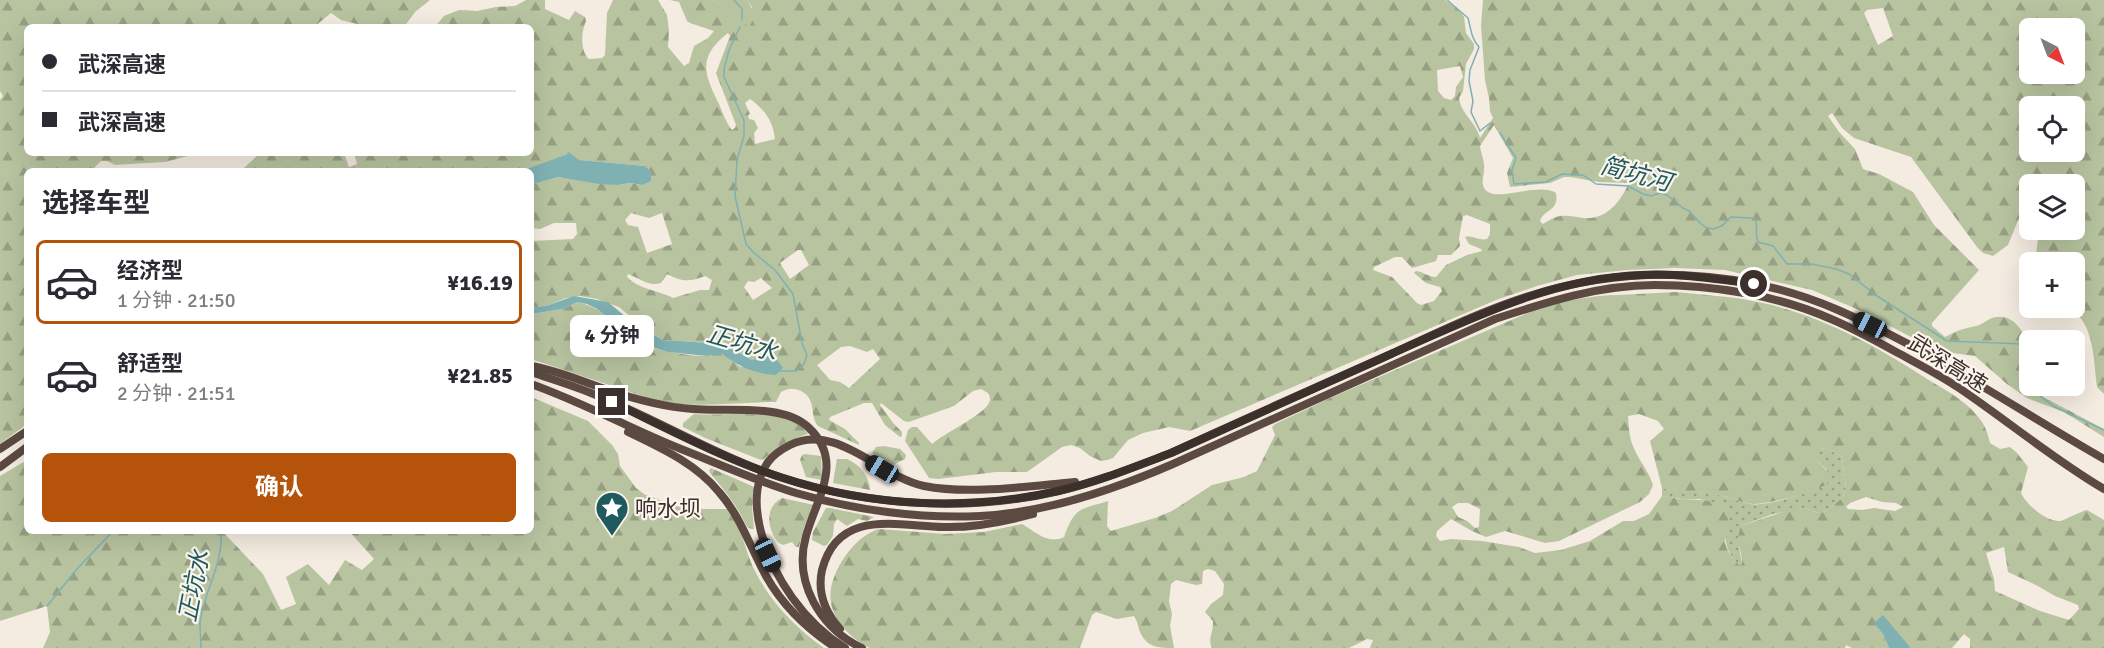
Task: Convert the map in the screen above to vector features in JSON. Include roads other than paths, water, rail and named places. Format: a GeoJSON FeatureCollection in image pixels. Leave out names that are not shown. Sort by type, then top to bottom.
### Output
{"type":"FeatureCollection","features":[{"type":"Feature","properties":{"kind":"highway","name":"武深高速"},"geometry":{"type":"LineString","coordinates":[[534,373],[592,393],[714,450],[784,478],[865,497],[935,504],[976,503],[1058,491],[1171,453],[1462,322],[1527,296],[1561,287],[1640,275],[1699,276],[1772,287],[1837,309],[1904,342],[2104,459]]}},
{"type":"Feature","properties":{"kind":"highway","name":"武深高速"},"geometry":{"type":"LineString","coordinates":[[534,385],[756,479],[798,493],[878,510],[948,516],[982,516],[1036,509],[1086,496],[1173,464],[1495,319],[1548,301],[1582,293],[1654,285],[1723,290],[1758,296],[1830,318],[1880,343],[1959,388],[2051,456],[2104,489]]}},
{"type":"Feature","properties":{"kind":"highway"},"geometry":{"type":"LineString","coordinates":[[534,367],[656,404],[693,409],[776,413],[792,416],[807,426],[821,444],[826,455],[828,469],[804,547],[803,567],[807,589],[827,623],[841,635],[863,648]]}},
{"type":"Feature","properties":{"kind":"highway"},"geometry":{"type":"LineString","coordinates":[[534,385],[662,449],[696,470],[714,486],[732,508],[766,575],[784,602],[813,632],[836,648]]}},
{"type":"Feature","properties":{"kind":"highway"},"geometry":{"type":"LineString","coordinates":[[0,449],[24,433]]}},
{"type":"Feature","properties":{"kind":"highway"},"geometry":{"type":"LineString","coordinates":[[845,648],[815,623],[791,596],[766,548],[758,513],[758,487],[766,464],[779,451],[796,442],[806,440],[831,441],[848,448],[904,480],[942,489],[1028,486],[1099,479]]}},
{"type":"Feature","properties":{"kind":"highway"},"geometry":{"type":"LineString","coordinates":[[0,466],[24,449]]}},
{"type":"Feature","properties":{"kind":"highway"},"geometry":{"type":"LineString","coordinates":[[863,648],[841,631],[830,617],[821,594],[824,564],[835,545],[848,533],[879,523],[942,527],[983,526],[1049,510],[1086,496]]}},
{"type":"Feature","properties":{"kind":"water"},"geometry":{"type":"Polygon","coordinates":[[[570,153],[579,160],[645,166],[651,172],[651,181],[642,185],[630,183],[618,185],[558,177],[534,184],[534,168],[529,168],[570,153]]]}},
{"type":"Feature","properties":{"kind":"water"},"geometry":{"type":"Polygon","coordinates":[[[574,296],[608,302],[632,322],[663,340],[724,344],[752,360],[768,355],[778,361],[783,368],[776,375],[761,373],[747,369],[722,354],[707,356],[668,352],[649,346],[587,304],[577,302],[563,309],[534,314],[534,308],[574,296]]]}},
{"type":"Feature","properties":{"kind":"water"},"geometry":{"type":"Polygon","coordinates":[[[1883,615],[1910,648],[1889,648],[1883,634],[1874,623],[1883,615]]]}},
{"type":"Feature","properties":{"kind":"waterway","name":"正坑水"},"geometry":{"type":"LineString","coordinates":[[734,0],[742,9],[742,20]]}},
{"type":"Feature","properties":{"kind":"waterway","name":"简坑河"},"geometry":{"type":"LineString","coordinates":[[1447,0],[1468,18],[1473,37],[1479,47],[1470,70],[1469,81],[1473,101],[1471,112],[1480,131],[1490,123]]}},
{"type":"Feature","properties":{"kind":"waterway","name":"正坑水"},"geometry":{"type":"LineString","coordinates":[[740,27],[729,50],[724,69],[724,77],[744,120],[744,136],[737,160],[735,196],[746,244],[775,270],[793,294],[802,343],[807,355],[804,364],[796,371],[780,371]]}},
{"type":"Feature","properties":{"kind":"waterway","name":"简坑河"},"geometry":{"type":"LineString","coordinates":[[1500,133],[1516,158],[1512,170],[1514,184],[1546,182],[1562,174],[1583,175],[1596,184],[1628,186],[1651,196],[1660,193],[1667,195],[1707,228],[1714,229],[1723,225],[1731,217],[1752,218],[1756,222],[1758,242],[1773,246],[1787,264],[1812,264],[1849,274],[1877,296],[1947,341],[2019,344]]}},
{"type":"Feature","properties":{"kind":"waterway","name":"简坑河"},"geometry":{"type":"LineString","coordinates":[[2040,396],[2055,407],[2104,430]]}},
{"type":"Feature","properties":{"kind":"waterway","name":"正坑水"},"geometry":{"type":"LineString","coordinates":[[47,606],[77,569],[110,534]]}},
{"type":"Feature","properties":{"kind":"waterway","name":"正坑水"},"geometry":{"type":"LineString","coordinates":[[201,648],[202,612],[219,555],[221,534]]}},
{"type":"Feature","properties":{"kind":"place","name":"响水坝"},"geometry":{"type":"Point","coordinates":[612,537]}}]}
